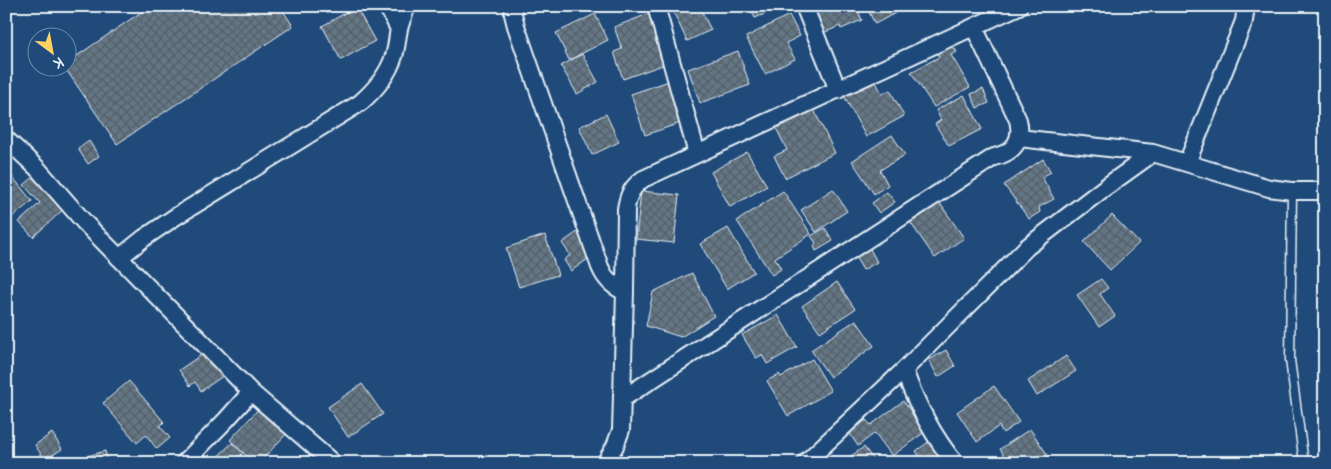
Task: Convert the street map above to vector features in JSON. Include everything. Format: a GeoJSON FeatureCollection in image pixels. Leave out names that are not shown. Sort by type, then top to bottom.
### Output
{"type":"FeatureCollection","features":[{"type":"Feature","properties":{"kind":"street"},"geometry":{"type":"LineString","coordinates":[[386,6],[399,29]]}},
{"type":"Feature","properties":{"kind":"street"},"geometry":{"type":"LineString","coordinates":[[119,258],[175,217],[360,103],[376,87],[389,69],[396,50],[399,29],[407,6]]}},
{"type":"Feature","properties":{"kind":"street"},"geometry":{"type":"LineString","coordinates":[[513,6],[516,26],[600,266],[606,279],[625,292]]}},
{"type":"Feature","properties":{"kind":"street"},"geometry":{"type":"LineString","coordinates":[[656,6],[697,154]]}},
{"type":"Feature","properties":{"kind":"street"},"geometry":{"type":"LineString","coordinates":[[804,6],[838,90]]}},
{"type":"Feature","properties":{"kind":"street"},"geometry":{"type":"LineString","coordinates":[[605,463],[615,446],[621,430],[626,209],[627,200],[636,184],[643,179],[1019,6]]}},
{"type":"Feature","properties":{"kind":"street"},"geometry":{"type":"LineString","coordinates":[[1186,163],[1244,20],[1246,6]]}},
{"type":"Feature","properties":{"kind":"street"},"geometry":{"type":"LineString","coordinates":[[622,399],[994,158],[1010,152],[1019,138],[1018,120],[974,27]]}},
{"type":"Feature","properties":{"kind":"street"},"geometry":{"type":"LineString","coordinates":[[1019,138],[1153,153],[1269,188],[1292,191],[1325,191]]}},
{"type":"Feature","properties":{"kind":"street"},"geometry":{"type":"LineString","coordinates":[[6,139],[37,168],[119,258],[251,392],[333,463]]}},
{"type":"Feature","properties":{"kind":"street"},"geometry":{"type":"LineString","coordinates":[[805,463],[904,370],[1027,247],[1153,153]]}},
{"type":"Feature","properties":{"kind":"street"},"geometry":{"type":"LineString","coordinates":[[904,370],[914,397],[928,423],[955,463]]}},
{"type":"Feature","properties":{"kind":"street"},"geometry":{"type":"LineString","coordinates":[[184,463],[251,392]]}},
{"type":"Feature","properties":{"kind":"lane"},"geometry":{"type":"LineString","coordinates":[[1292,191],[1290,360],[1304,463]]}},
{"type":"Feature","properties":{"kind":"building"},"geometry":{"type":"Polygon","coordinates":[[[150,6],[280,6],[293,26],[117,144],[72,78],[78,78],[78,55],[150,6]]]}},
{"type":"Feature","properties":{"kind":"building"},"geometry":{"type":"Polygon","coordinates":[[[683,6],[699,6],[711,30],[687,41],[673,11],[683,6]]]}},
{"type":"Feature","properties":{"kind":"building"},"geometry":{"type":"Polygon","coordinates":[[[750,6],[778,6],[779,8],[755,18],[750,6]]]}},
{"type":"Feature","properties":{"kind":"building"},"geometry":{"type":"Polygon","coordinates":[[[812,6],[856,6],[862,20],[841,29],[840,26],[823,33],[812,6]]]}},
{"type":"Feature","properties":{"kind":"building"},"geometry":{"type":"Polygon","coordinates":[[[866,6],[908,6],[875,24],[866,6]]]}},
{"type":"Feature","properties":{"kind":"building"},"geometry":{"type":"Polygon","coordinates":[[[356,7],[375,41],[341,60],[322,26],[356,7]]]}},
{"type":"Feature","properties":{"kind":"building"},"geometry":{"type":"Polygon","coordinates":[[[651,13],[668,63],[623,79],[614,52],[622,49],[614,27],[651,13]]]}},
{"type":"Feature","properties":{"kind":"building"},"geometry":{"type":"Polygon","coordinates":[[[595,14],[608,40],[569,60],[556,33],[595,14]]]}},
{"type":"Feature","properties":{"kind":"building"},"geometry":{"type":"Polygon","coordinates":[[[789,15],[800,36],[786,43],[795,59],[765,74],[746,37],[789,15]]]}},
{"type":"Feature","properties":{"kind":"building"},"geometry":{"type":"Polygon","coordinates":[[[951,43],[957,52],[951,55],[970,87],[934,107],[911,72],[939,57],[935,48],[951,43]]]}},
{"type":"Feature","properties":{"kind":"building"},"geometry":{"type":"Polygon","coordinates":[[[738,51],[750,85],[700,103],[688,69],[738,51]]]}},
{"type":"Feature","properties":{"kind":"building"},"geometry":{"type":"Polygon","coordinates":[[[582,54],[598,82],[577,94],[561,66],[582,54]]]}},
{"type":"Feature","properties":{"kind":"building"},"geometry":{"type":"Polygon","coordinates":[[[672,80],[686,121],[645,135],[631,94],[672,80]]]}},
{"type":"Feature","properties":{"kind":"building"},"geometry":{"type":"Polygon","coordinates":[[[875,80],[882,94],[890,90],[904,116],[866,137],[844,96],[875,80]]]}},
{"type":"Feature","properties":{"kind":"building"},"geometry":{"type":"Polygon","coordinates":[[[983,89],[989,103],[977,108],[971,94],[983,89]]]}},
{"type":"Feature","properties":{"kind":"building"},"geometry":{"type":"Polygon","coordinates":[[[964,95],[982,129],[949,146],[935,124],[941,120],[936,110],[964,95]]]}},
{"type":"Feature","properties":{"kind":"building"},"geometry":{"type":"Polygon","coordinates":[[[813,108],[835,153],[785,178],[774,156],[787,150],[775,126],[813,108]]]}},
{"type":"Feature","properties":{"kind":"building"},"geometry":{"type":"Polygon","coordinates":[[[606,114],[619,142],[592,155],[579,127],[606,114]]]}},
{"type":"Feature","properties":{"kind":"building"},"geometry":{"type":"Polygon","coordinates":[[[892,135],[905,155],[880,170],[888,185],[874,194],[852,161],[892,135]]]}},
{"type":"Feature","properties":{"kind":"building"},"geometry":{"type":"Polygon","coordinates":[[[89,141],[99,156],[88,164],[78,149],[89,141]]]}},
{"type":"Feature","properties":{"kind":"building"},"geometry":{"type":"Polygon","coordinates":[[[747,152],[767,186],[730,207],[711,172],[747,152]]]}},
{"type":"Feature","properties":{"kind":"building"},"geometry":{"type":"Polygon","coordinates":[[[1043,159],[1051,172],[1042,177],[1054,199],[1039,207],[1040,212],[1029,219],[1004,185],[1043,159]]]}},
{"type":"Feature","properties":{"kind":"building"},"geometry":{"type":"Polygon","coordinates":[[[6,169],[32,201],[6,222],[6,169]]]}},
{"type":"Feature","properties":{"kind":"building"},"geometry":{"type":"Polygon","coordinates":[[[36,175],[66,207],[33,237],[19,222],[40,203],[24,185],[36,175]]]}},
{"type":"Feature","properties":{"kind":"building"},"geometry":{"type":"Polygon","coordinates":[[[833,189],[847,211],[816,232],[801,210],[833,189]]]}},
{"type":"Feature","properties":{"kind":"building"},"geometry":{"type":"Polygon","coordinates":[[[641,191],[679,195],[674,243],[636,239],[641,191]]]}},
{"type":"Feature","properties":{"kind":"building"},"geometry":{"type":"Polygon","coordinates":[[[783,191],[811,234],[775,258],[781,269],[772,275],[737,221],[783,191]]]}},
{"type":"Feature","properties":{"kind":"building"},"geometry":{"type":"Polygon","coordinates":[[[887,192],[895,202],[879,213],[872,203],[887,192]]]}},
{"type":"Feature","properties":{"kind":"building"},"geometry":{"type":"Polygon","coordinates":[[[939,202],[964,238],[935,258],[910,222],[939,202]]]}},
{"type":"Feature","properties":{"kind":"building"},"geometry":{"type":"Polygon","coordinates":[[[1112,215],[1139,243],[1110,270],[1084,242],[1112,215]]]}},
{"type":"Feature","properties":{"kind":"building"},"geometry":{"type":"Polygon","coordinates":[[[728,228],[754,272],[727,289],[700,244],[728,228]]]}},
{"type":"Feature","properties":{"kind":"building"},"geometry":{"type":"Polygon","coordinates":[[[825,228],[833,241],[816,251],[814,246],[816,243],[811,236],[825,228]]]}},
{"type":"Feature","properties":{"kind":"building"},"geometry":{"type":"Polygon","coordinates":[[[580,230],[591,257],[571,271],[564,260],[570,255],[562,243],[580,230]]]}},
{"type":"Feature","properties":{"kind":"building"},"geometry":{"type":"Polygon","coordinates":[[[545,235],[558,275],[519,287],[506,248],[545,235]]]}},
{"type":"Feature","properties":{"kind":"building"},"geometry":{"type":"Polygon","coordinates":[[[868,245],[877,262],[863,270],[853,253],[868,245]]]}},
{"type":"Feature","properties":{"kind":"building"},"geometry":{"type":"Polygon","coordinates":[[[692,273],[714,316],[681,337],[646,326],[653,292],[692,273]]]}},
{"type":"Feature","properties":{"kind":"building"},"geometry":{"type":"Polygon","coordinates":[[[1101,279],[1108,288],[1100,294],[1115,316],[1099,327],[1077,295],[1101,279]]]}},
{"type":"Feature","properties":{"kind":"building"},"geometry":{"type":"Polygon","coordinates":[[[837,282],[855,309],[820,332],[802,306],[837,282]]]}},
{"type":"Feature","properties":{"kind":"building"},"geometry":{"type":"Polygon","coordinates":[[[778,315],[797,347],[767,364],[762,355],[756,358],[742,335],[778,315]]]}},
{"type":"Feature","properties":{"kind":"building"},"geometry":{"type":"Polygon","coordinates":[[[856,320],[874,346],[830,377],[811,350],[856,320]]]}},
{"type":"Feature","properties":{"kind":"building"},"geometry":{"type":"Polygon","coordinates":[[[946,350],[955,366],[938,377],[929,360],[946,350]]]}},
{"type":"Feature","properties":{"kind":"building"},"geometry":{"type":"Polygon","coordinates":[[[207,351],[223,376],[201,391],[195,382],[190,386],[179,370],[207,351]]]}},
{"type":"Feature","properties":{"kind":"building"},"geometry":{"type":"Polygon","coordinates":[[[1066,356],[1076,371],[1037,396],[1028,381],[1066,356]]]}},
{"type":"Feature","properties":{"kind":"building"},"geometry":{"type":"Polygon","coordinates":[[[812,359],[831,391],[788,416],[767,381],[779,374],[781,377],[812,359]]]}},
{"type":"Feature","properties":{"kind":"building"},"geometry":{"type":"Polygon","coordinates":[[[129,381],[164,422],[160,426],[170,438],[157,449],[146,435],[137,443],[103,403],[129,381]]]}},
{"type":"Feature","properties":{"kind":"building"},"geometry":{"type":"Polygon","coordinates":[[[362,384],[383,414],[348,437],[328,407],[362,384]]]}},
{"type":"Feature","properties":{"kind":"building"},"geometry":{"type":"Polygon","coordinates":[[[994,386],[1019,422],[1003,433],[999,426],[977,442],[957,412],[994,386]]]}},
{"type":"Feature","properties":{"kind":"building"},"geometry":{"type":"Polygon","coordinates":[[[903,401],[926,431],[892,456],[875,433],[858,446],[849,433],[866,420],[871,425],[903,401]]]}},
{"type":"Feature","properties":{"kind":"building"},"geometry":{"type":"Polygon","coordinates":[[[262,405],[289,431],[259,463],[254,463],[230,440],[262,405]]]}},
{"type":"Feature","properties":{"kind":"building"},"geometry":{"type":"Polygon","coordinates":[[[1030,429],[1049,457],[1043,463],[1009,463],[1000,449],[1030,429]]]}},
{"type":"Feature","properties":{"kind":"building"},"geometry":{"type":"Polygon","coordinates":[[[52,433],[62,449],[45,460],[35,445],[52,433]]]}},
{"type":"Feature","properties":{"kind":"building"},"geometry":{"type":"Polygon","coordinates":[[[934,438],[951,463],[924,463],[916,451],[934,438]]]}},
{"type":"Feature","properties":{"kind":"building"},"geometry":{"type":"Polygon","coordinates":[[[232,443],[243,453],[233,463],[211,463],[232,443]]]}},
{"type":"Feature","properties":{"kind":"building"},"geometry":{"type":"Polygon","coordinates":[[[864,447],[876,463],[841,463],[864,447]]]}},
{"type":"Feature","properties":{"kind":"building"},"geometry":{"type":"Polygon","coordinates":[[[105,451],[108,463],[63,463],[105,451]]]}}]}
